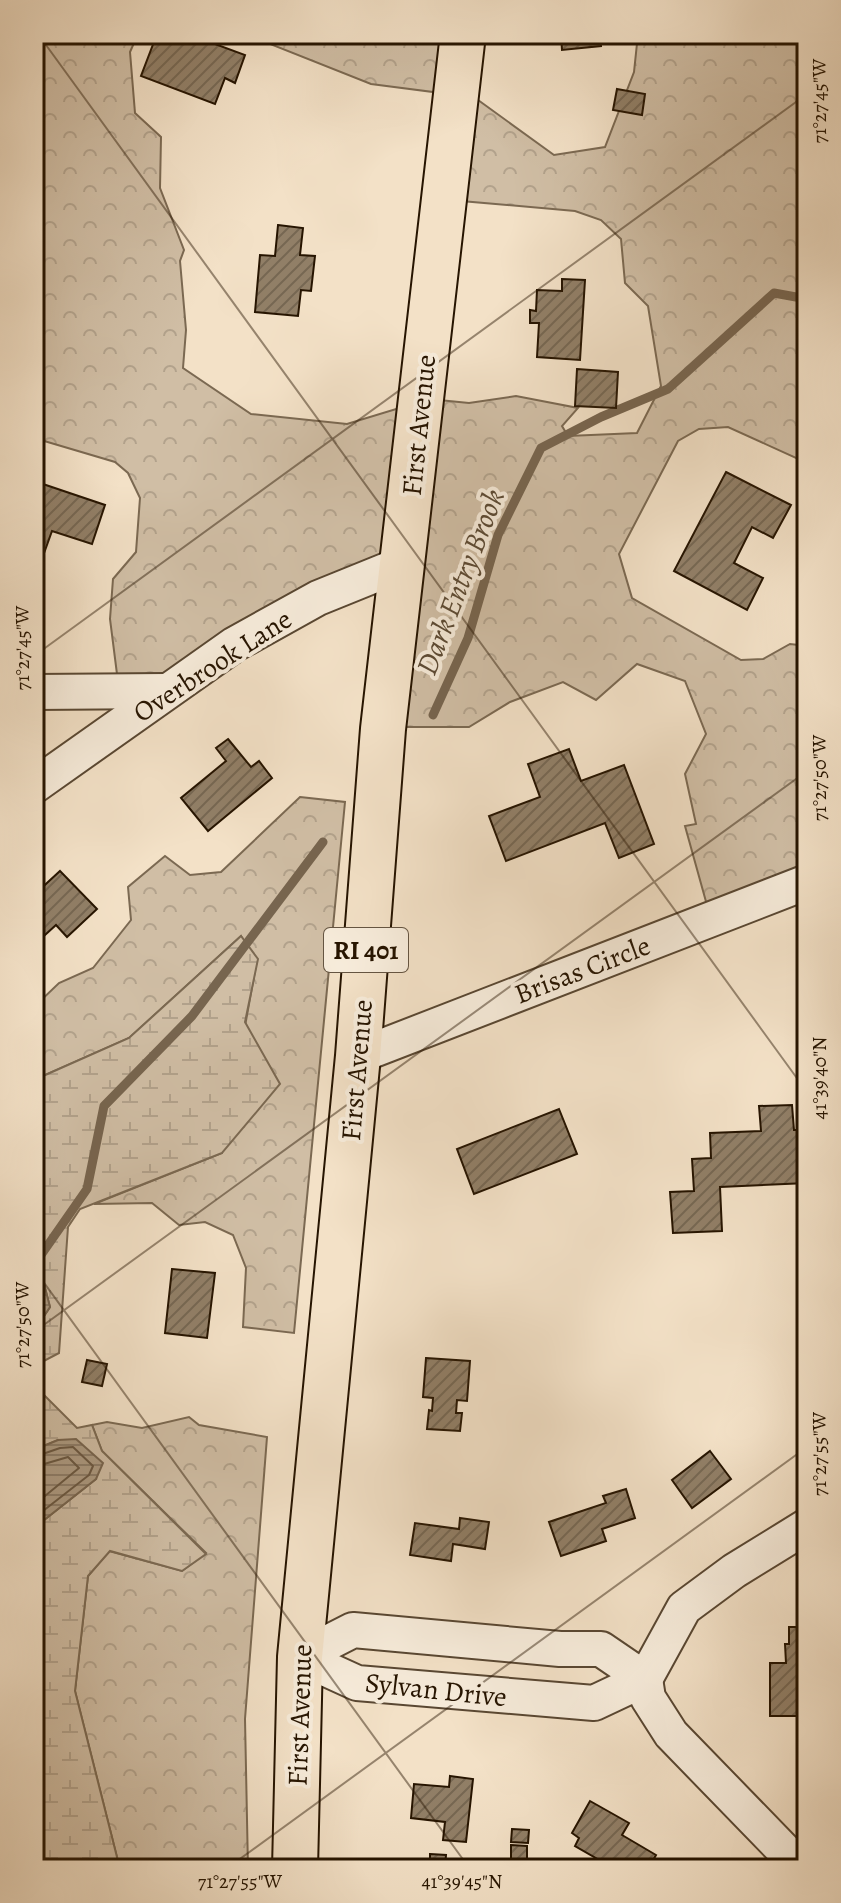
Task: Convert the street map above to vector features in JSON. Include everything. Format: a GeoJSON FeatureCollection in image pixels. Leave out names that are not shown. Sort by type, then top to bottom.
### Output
{"type":"FeatureCollection","features":[{"type":"Feature","properties":{"kind":"main road","name":"First Avenue"},"geometry":{"type":"LineString","coordinates":[[295,1869],[300,1657],[358,1056],[383,729],[463,34]]}},
{"type":"Feature","properties":{"kind":"street","name":"Overbrook Lane"},"geometry":{"type":"LineString","coordinates":[[34,786],[235,644],[318,598],[402,564]]}},
{"type":"Feature","properties":{"kind":"street"},"geometry":{"type":"LineString","coordinates":[[34,692],[166,691]]}},
{"type":"Feature","properties":{"kind":"street","name":"Brisas Circle"},"geometry":{"type":"LineString","coordinates":[[358,1056],[807,882]]}},
{"type":"Feature","properties":{"kind":"street"},"geometry":{"type":"LineString","coordinates":[[802,1869],[671,1734],[648,1698],[645,1679],[684,1608],[734,1571],[807,1526]]}},
{"type":"Feature","properties":{"kind":"street","name":"Sylvan Drive"},"geometry":{"type":"LineString","coordinates":[[300,1657],[353,1630],[560,1649],[601,1649],[645,1679]]}},
{"type":"Feature","properties":{"kind":"street","name":"Sylvan Drive"},"geometry":{"type":"LineString","coordinates":[[300,1657],[357,1683],[570,1702],[594,1703],[645,1679]]}},
{"type":"Feature","properties":{"kind":"green space"},"geometry":{"type":"Polygon","coordinates":[[[34,34],[138,34],[130,52],[135,113],[161,137],[160,188],[184,250],[180,261],[186,330],[183,368],[251,414],[347,424],[429,399],[469,403],[516,396],[578,408],[562,426],[568,436],[637,433],[661,386],[648,306],[625,283],[621,239],[601,220],[575,211],[450,200],[448,94],[371,84],[265,42],[257,34],[461,34],[456,84],[554,155],[605,147],[634,72],[638,34],[807,34],[807,463],[728,427],[699,429],[678,441],[619,554],[632,598],[741,660],[763,659],[790,644],[807,646],[807,885],[710,916],[685,826],[696,824],[685,774],[706,734],[685,681],[637,664],[596,700],[563,682],[510,702],[469,727],[404,727],[399,569],[142,712],[118,682],[110,619],[113,579],[136,552],[140,498],[128,473],[115,462],[34,438],[34,34]]]}},
{"type":"Feature","properties":{"kind":"green space"},"geometry":{"type":"Polygon","coordinates":[[[300,797],[345,802],[294,1333],[243,1327],[246,1268],[233,1235],[205,1222],[179,1225],[152,1203],[94,1204],[222,1153],[257,960],[241,936],[129,1038],[34,1080],[34,1007],[59,983],[93,968],[131,920],[128,887],[165,856],[190,875],[221,872],[300,797]]]}},
{"type":"Feature","properties":{"kind":"green space"},"geometry":{"type":"Polygon","coordinates":[[[241,936],[258,959],[245,1022],[280,1084],[222,1153],[80,1209],[68,1227],[59,1353],[36,1365],[39,1390],[77,1428],[92,1425],[102,1451],[206,1554],[182,1571],[110,1551],[88,1576],[75,1691],[120,1869],[34,1869],[34,1528],[96,1479],[58,1440],[34,1450],[34,1331],[50,1307],[38,1261],[34,1259],[34,1080],[129,1038],[241,936]]]}},
{"type":"Feature","properties":{"kind":"green space"},"geometry":{"type":"Polygon","coordinates":[[[189,1417],[199,1425],[267,1437],[245,1719],[248,1869],[120,1869],[75,1691],[88,1576],[109,1551],[182,1571],[206,1553],[102,1451],[92,1425],[107,1422],[142,1428],[189,1417]]]}},
{"type":"Feature","properties":{"kind":"water"},"geometry":{"type":"Polygon","coordinates":[[[34,1259],[38,1261],[50,1307],[34,1331],[34,1259]]]}},
{"type":"Feature","properties":{"kind":"water"},"geometry":{"type":"Polygon","coordinates":[[[76,1439],[103,1463],[96,1479],[34,1528],[34,1450],[58,1440],[76,1439]]]}},
{"type":"Feature","properties":{"kind":"building"},"geometry":{"type":"Polygon","coordinates":[[[157,34],[188,34],[245,55],[235,83],[225,78],[215,104],[141,76],[157,34]]]}},
{"type":"Feature","properties":{"kind":"building"},"geometry":{"type":"Polygon","coordinates":[[[561,34],[600,34],[601,46],[562,50],[561,34]]]}},
{"type":"Feature","properties":{"kind":"building"},"geometry":{"type":"Polygon","coordinates":[[[617,89],[645,94],[642,115],[613,110],[617,89]]]}},
{"type":"Feature","properties":{"kind":"building"},"geometry":{"type":"Polygon","coordinates":[[[278,225],[303,228],[300,255],[315,256],[311,291],[301,290],[298,316],[255,312],[260,255],[275,256],[278,225]]]}},
{"type":"Feature","properties":{"kind":"building"},"geometry":{"type":"Polygon","coordinates":[[[562,279],[585,280],[580,360],[537,357],[539,323],[530,323],[530,310],[536,311],[537,290],[562,291],[562,279]]]}},
{"type":"Feature","properties":{"kind":"building"},"geometry":{"type":"Polygon","coordinates":[[[577,369],[618,372],[616,408],[575,406],[577,369]]]}},
{"type":"Feature","properties":{"kind":"building"},"geometry":{"type":"Polygon","coordinates":[[[726,472],[791,505],[773,538],[752,527],[734,563],[763,578],[747,610],[674,571],[726,472]]]}},
{"type":"Feature","properties":{"kind":"building"},"geometry":{"type":"Polygon","coordinates":[[[34,481],[105,505],[92,544],[52,531],[43,556],[34,553],[34,481]]]}},
{"type":"Feature","properties":{"kind":"building"},"geometry":{"type":"Polygon","coordinates":[[[228,739],[251,767],[259,761],[272,778],[208,831],[181,798],[226,761],[216,748],[228,739]]]}},
{"type":"Feature","properties":{"kind":"building"},"geometry":{"type":"Polygon","coordinates":[[[569,749],[581,781],[624,765],[654,844],[619,858],[605,823],[506,861],[489,816],[540,797],[528,764],[569,749]]]}},
{"type":"Feature","properties":{"kind":"building"},"geometry":{"type":"Polygon","coordinates":[[[60,871],[97,909],[67,937],[56,925],[34,945],[34,895],[60,871]]]}},
{"type":"Feature","properties":{"kind":"building"},"geometry":{"type":"Polygon","coordinates":[[[792,1105],[794,1130],[807,1130],[807,1183],[720,1187],[722,1231],[673,1233],[670,1192],[694,1191],[692,1159],[711,1158],[710,1133],[761,1131],[759,1106],[792,1105]]]}},
{"type":"Feature","properties":{"kind":"building"},"geometry":{"type":"Polygon","coordinates":[[[559,1109],[577,1154],[474,1194],[457,1149],[559,1109]]]}},
{"type":"Feature","properties":{"kind":"building"},"geometry":{"type":"Polygon","coordinates":[[[172,1269],[215,1273],[207,1338],[165,1333],[172,1269]]]}},
{"type":"Feature","properties":{"kind":"building"},"geometry":{"type":"Polygon","coordinates":[[[426,1358],[470,1361],[467,1401],[457,1400],[456,1413],[462,1413],[460,1431],[427,1429],[433,1398],[423,1397],[426,1358]]]}},
{"type":"Feature","properties":{"kind":"building"},"geometry":{"type":"Polygon","coordinates":[[[87,1360],[107,1364],[102,1386],[82,1382],[87,1360]]]}},
{"type":"Feature","properties":{"kind":"building"},"geometry":{"type":"Polygon","coordinates":[[[710,1451],[731,1479],[692,1508],[672,1480],[710,1451]]]}},
{"type":"Feature","properties":{"kind":"building"},"geometry":{"type":"Polygon","coordinates":[[[626,1489],[635,1518],[602,1529],[606,1541],[561,1556],[549,1522],[606,1503],[603,1496],[626,1489]]]}},
{"type":"Feature","properties":{"kind":"building"},"geometry":{"type":"Polygon","coordinates":[[[460,1518],[489,1522],[485,1549],[453,1544],[451,1561],[410,1555],[415,1523],[459,1529],[460,1518]]]}},
{"type":"Feature","properties":{"kind":"building"},"geometry":{"type":"Polygon","coordinates":[[[789,1627],[807,1627],[807,1716],[770,1716],[770,1663],[786,1663],[785,1644],[789,1644],[789,1627]]]}},
{"type":"Feature","properties":{"kind":"building"},"geometry":{"type":"Polygon","coordinates":[[[450,1776],[473,1779],[466,1842],[443,1840],[445,1822],[411,1818],[414,1784],[449,1787],[450,1776]]]}},
{"type":"Feature","properties":{"kind":"building"},"geometry":{"type":"Polygon","coordinates":[[[590,1801],[629,1823],[622,1835],[656,1855],[648,1869],[615,1869],[575,1846],[579,1838],[572,1833],[590,1801]]]}},
{"type":"Feature","properties":{"kind":"building"},"geometry":{"type":"Polygon","coordinates":[[[512,1829],[529,1830],[528,1843],[511,1842],[512,1829]]]}},
{"type":"Feature","properties":{"kind":"building"},"geometry":{"type":"Polygon","coordinates":[[[511,1845],[527,1846],[527,1859],[511,1859],[511,1845]]]}},
{"type":"Feature","properties":{"kind":"building"},"geometry":{"type":"Polygon","coordinates":[[[430,1854],[446,1855],[445,1868],[430,1867],[430,1854]]]}},
{"type":"Feature","properties":{"kind":"waterway","name":"Dark Entry Brook"},"geometry":{"type":"LineString","coordinates":[[433,715],[468,638],[498,535],[541,448],[601,417],[668,389],[774,293],[807,299]]}},
{"type":"Feature","properties":{"kind":"waterway","name":"Dark Entry Brook"},"geometry":{"type":"LineString","coordinates":[[34,1265],[87,1189],[104,1106],[192,1016],[323,842]]}}]}
